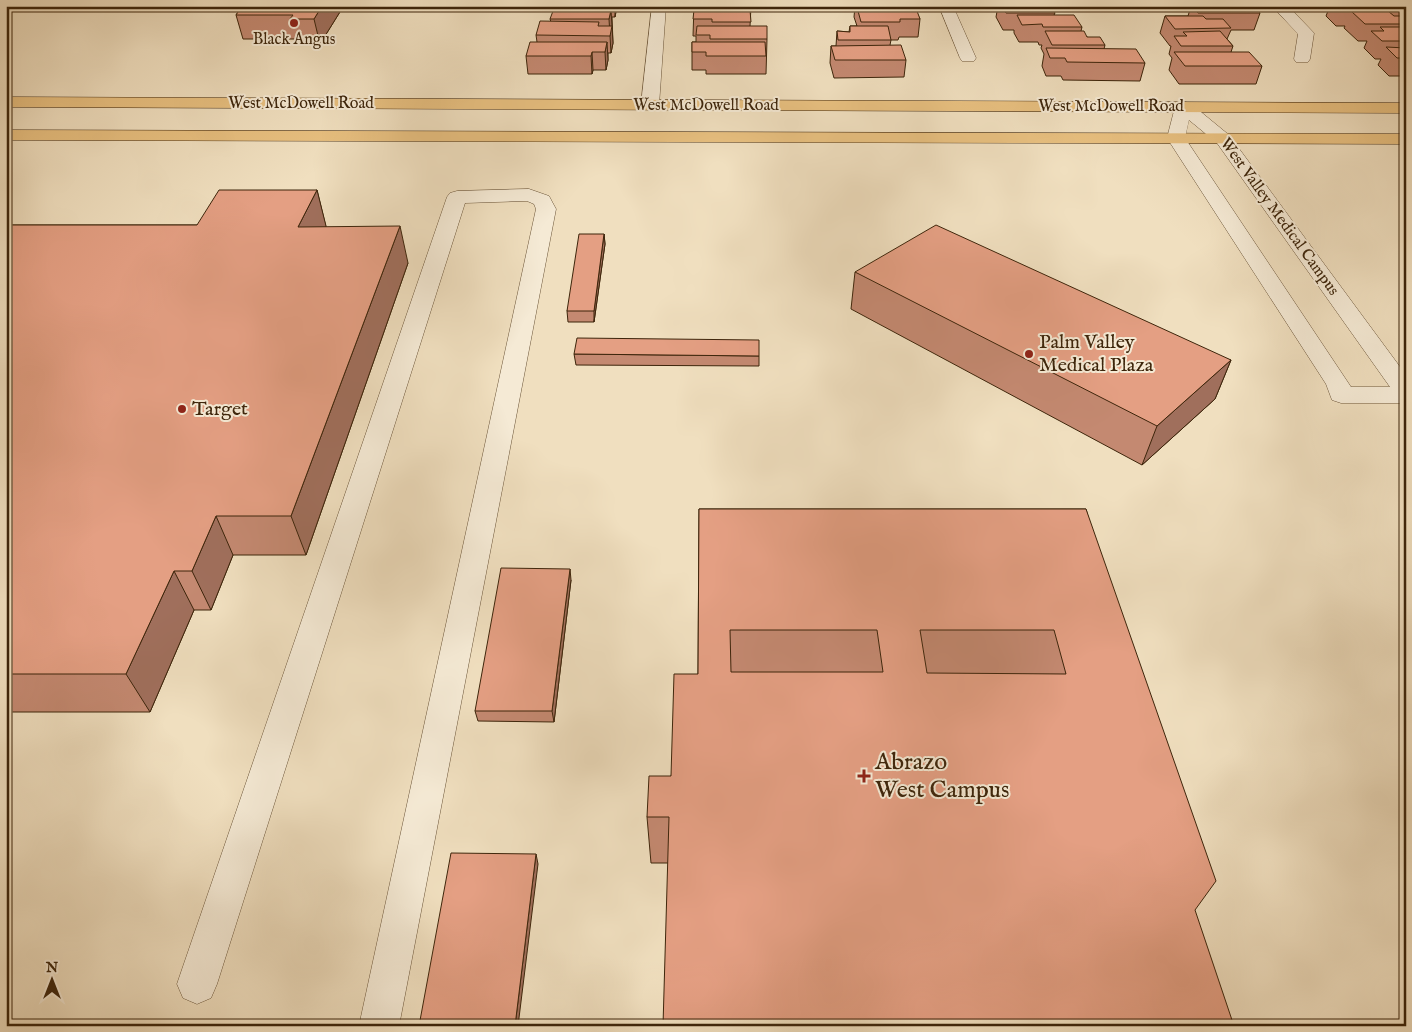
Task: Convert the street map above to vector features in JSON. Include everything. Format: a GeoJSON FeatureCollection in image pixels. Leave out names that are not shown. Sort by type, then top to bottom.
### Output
{"type":"FeatureCollection","features":[{"type":"Feature","properties":{"kind":"main road","name":"West McDowell Road"},"geometry":{"type":"LineString","coordinates":[[6,102],[1406,108]]}},
{"type":"Feature","properties":{"kind":"main road"},"geometry":{"type":"LineString","coordinates":[[67,135],[94,103]]}},
{"type":"Feature","properties":{"kind":"main road","name":"West McDowell Road"},"geometry":{"type":"LineString","coordinates":[[6,135],[1406,139]]}},
{"type":"Feature","properties":{"kind":"street"},"geometry":{"type":"LineString","coordinates":[[650,106],[659,6]]}},
{"type":"Feature","properties":{"kind":"street"},"geometry":{"type":"LineString","coordinates":[[946,6],[968,58]]}},
{"type":"Feature","properties":{"kind":"street"},"geometry":{"type":"LineString","coordinates":[[1280,6],[1306,33],[1302,59]]}},
{"type":"Feature","properties":{"kind":"street"},"geometry":{"type":"LineString","coordinates":[[1176,138],[1184,107]]}},
{"type":"Feature","properties":{"kind":"street","name":"West Valley Medical Campus"},"geometry":{"type":"LineString","coordinates":[[1184,107],[1223,139],[1401,386],[1406,390]]}},
{"type":"Feature","properties":{"kind":"street","name":"West Valley Medical Campus"},"geometry":{"type":"LineString","coordinates":[[1176,138],[1338,384],[1341,395],[1406,395]]}},
{"type":"Feature","properties":{"kind":"street"},"geometry":{"type":"LineString","coordinates":[[197,984],[457,197],[529,195],[542,200],[546,209],[379,1026]]}},
{"type":"Feature","properties":{"kind":"building"},"geometry":{"type":"Polygon","coordinates":[[[242,6],[322,6],[314,19],[290,19],[293,15],[236,15],[242,6]]]}},
{"type":"Feature","properties":{"kind":"building"},"geometry":{"type":"Polygon","coordinates":[[[571,6],[601,6],[600,10],[611,10],[609,19],[550,19],[553,11],[569,11],[571,6]]]}},
{"type":"Feature","properties":{"kind":"building"},"geometry":{"type":"Polygon","coordinates":[[[858,6],[916,6],[917,8],[858,8],[858,6]]]}},
{"type":"Feature","properties":{"kind":"building"},"geometry":{"type":"Polygon","coordinates":[[[1002,6],[1050,6],[1055,13],[1006,13],[1002,6]]]}},
{"type":"Feature","properties":{"kind":"building"},"geometry":{"type":"Polygon","coordinates":[[[1192,6],[1254,6],[1260,13],[1198,13],[1192,6]]]}},
{"type":"Feature","properties":{"kind":"building"},"geometry":{"type":"Polygon","coordinates":[[[1340,6],[1387,6],[1390,8],[1342,9],[1340,6]]]}},
{"type":"Feature","properties":{"kind":"building"},"geometry":{"type":"Polygon","coordinates":[[[694,10],[750,10],[751,22],[712,22],[712,19],[693,19],[694,10]]]}},
{"type":"Feature","properties":{"kind":"building"},"geometry":{"type":"Polygon","coordinates":[[[858,11],[917,11],[920,19],[900,19],[900,22],[861,22],[858,11]]]}},
{"type":"Feature","properties":{"kind":"building"},"geometry":{"type":"Polygon","coordinates":[[[1351,11],[1388,11],[1394,16],[1406,16],[1406,24],[1365,24],[1351,11]]]}},
{"type":"Feature","properties":{"kind":"building"},"geometry":{"type":"Polygon","coordinates":[[[1017,15],[1074,15],[1082,27],[1043,27],[1042,24],[1022,25],[1017,15]]]}},
{"type":"Feature","properties":{"kind":"building"},"geometry":{"type":"Polygon","coordinates":[[[1165,16],[1203,16],[1206,19],[1223,19],[1231,28],[1175,29],[1165,16]]]}},
{"type":"Feature","properties":{"kind":"building"},"geometry":{"type":"Polygon","coordinates":[[[540,21],[599,22],[598,26],[612,26],[610,36],[536,35],[540,21]]]}},
{"type":"Feature","properties":{"kind":"building"},"geometry":{"type":"Polygon","coordinates":[[[697,26],[767,26],[767,39],[710,39],[710,35],[696,35],[697,26]]]}},
{"type":"Feature","properties":{"kind":"building"},"geometry":{"type":"Polygon","coordinates":[[[850,26],[888,26],[891,40],[838,40],[837,31],[850,32],[850,26]]]}},
{"type":"Feature","properties":{"kind":"building"},"geometry":{"type":"Polygon","coordinates":[[[1380,27],[1406,27],[1406,41],[1382,41],[1371,31],[1384,31],[1380,27]]]}},
{"type":"Feature","properties":{"kind":"building"},"geometry":{"type":"Polygon","coordinates":[[[1045,31],[1084,31],[1087,37],[1100,37],[1105,45],[1052,45],[1045,31]]]}},
{"type":"Feature","properties":{"kind":"building"},"geometry":{"type":"Polygon","coordinates":[[[1220,31],[1233,46],[1181,46],[1174,36],[1187,36],[1183,32],[1220,31]]]}},
{"type":"Feature","properties":{"kind":"building"},"geometry":{"type":"Polygon","coordinates":[[[530,42],[607,42],[605,52],[592,52],[591,56],[526,56],[530,42]]]}},
{"type":"Feature","properties":{"kind":"building"},"geometry":{"type":"Polygon","coordinates":[[[692,42],[765,42],[766,56],[706,56],[706,52],[692,52],[692,42]]]}},
{"type":"Feature","properties":{"kind":"building"},"geometry":{"type":"Polygon","coordinates":[[[901,45],[906,60],[835,60],[831,46],[901,45]]]}},
{"type":"Feature","properties":{"kind":"building"},"geometry":{"type":"Polygon","coordinates":[[[1386,47],[1406,48],[1406,58],[1397,58],[1386,47]]]}},
{"type":"Feature","properties":{"kind":"building"},"geometry":{"type":"Polygon","coordinates":[[[1046,48],[1136,49],[1145,63],[1067,62],[1065,58],[1050,58],[1046,48]]]}},
{"type":"Feature","properties":{"kind":"building"},"geometry":{"type":"Polygon","coordinates":[[[1174,52],[1249,52],[1262,66],[1185,66],[1174,52]]]}},
{"type":"Feature","properties":{"kind":"building","name":"Target"},"geometry":{"type":"Polygon","coordinates":[[[219,190],[317,190],[298,227],[400,226],[291,516],[216,516],[192,571],[174,571],[126,674],[6,674],[6,225],[197,225],[219,190]]]}},
{"type":"Feature","properties":{"kind":"building"},"geometry":{"type":"Polygon","coordinates":[[[936,225],[1231,360],[1157,426],[855,272],[936,225]]]}},
{"type":"Feature","properties":{"kind":"building"},"geometry":{"type":"Polygon","coordinates":[[[579,234],[604,234],[594,311],[567,311],[579,234]]]}},
{"type":"Feature","properties":{"kind":"building"},"geometry":{"type":"Polygon","coordinates":[[[577,338],[759,340],[759,356],[574,354],[577,338]]]}},
{"type":"Feature","properties":{"kind":"building"},"geometry":{"type":"Polygon","coordinates":[[[699,509],[1086,509],[1216,881],[1195,910],[1234,1026],[663,1026],[669,817],[647,817],[649,776],[671,776],[674,674],[698,674],[699,509]],[[730,630],[731,672],[883,672],[877,630],[730,630]],[[920,630],[927,673],[1066,674],[1054,630],[920,630]]]}},
{"type":"Feature","properties":{"kind":"building"},"geometry":{"type":"Polygon","coordinates":[[[501,568],[570,569],[552,711],[475,711],[501,568]]]}},
{"type":"Feature","properties":{"kind":"building"},"geometry":{"type":"Polygon","coordinates":[[[451,853],[536,854],[515,1026],[419,1026],[451,853]]]}},
{"type":"Feature","properties":{"kind":"place","name":"Black Angus"},"geometry":{"type":"Point","coordinates":[294,23]}},
{"type":"Feature","properties":{"kind":"place","name":"Palm Valley Medical Plaza"},"geometry":{"type":"Point","coordinates":[1029,354]}},
{"type":"Feature","properties":{"kind":"place","name":"Target"},"geometry":{"type":"Point","coordinates":[182,409]}},
{"type":"Feature","properties":{"kind":"place","name":"Abrazo West Campus"},"geometry":{"type":"Point","coordinates":[864,776]}}]}
